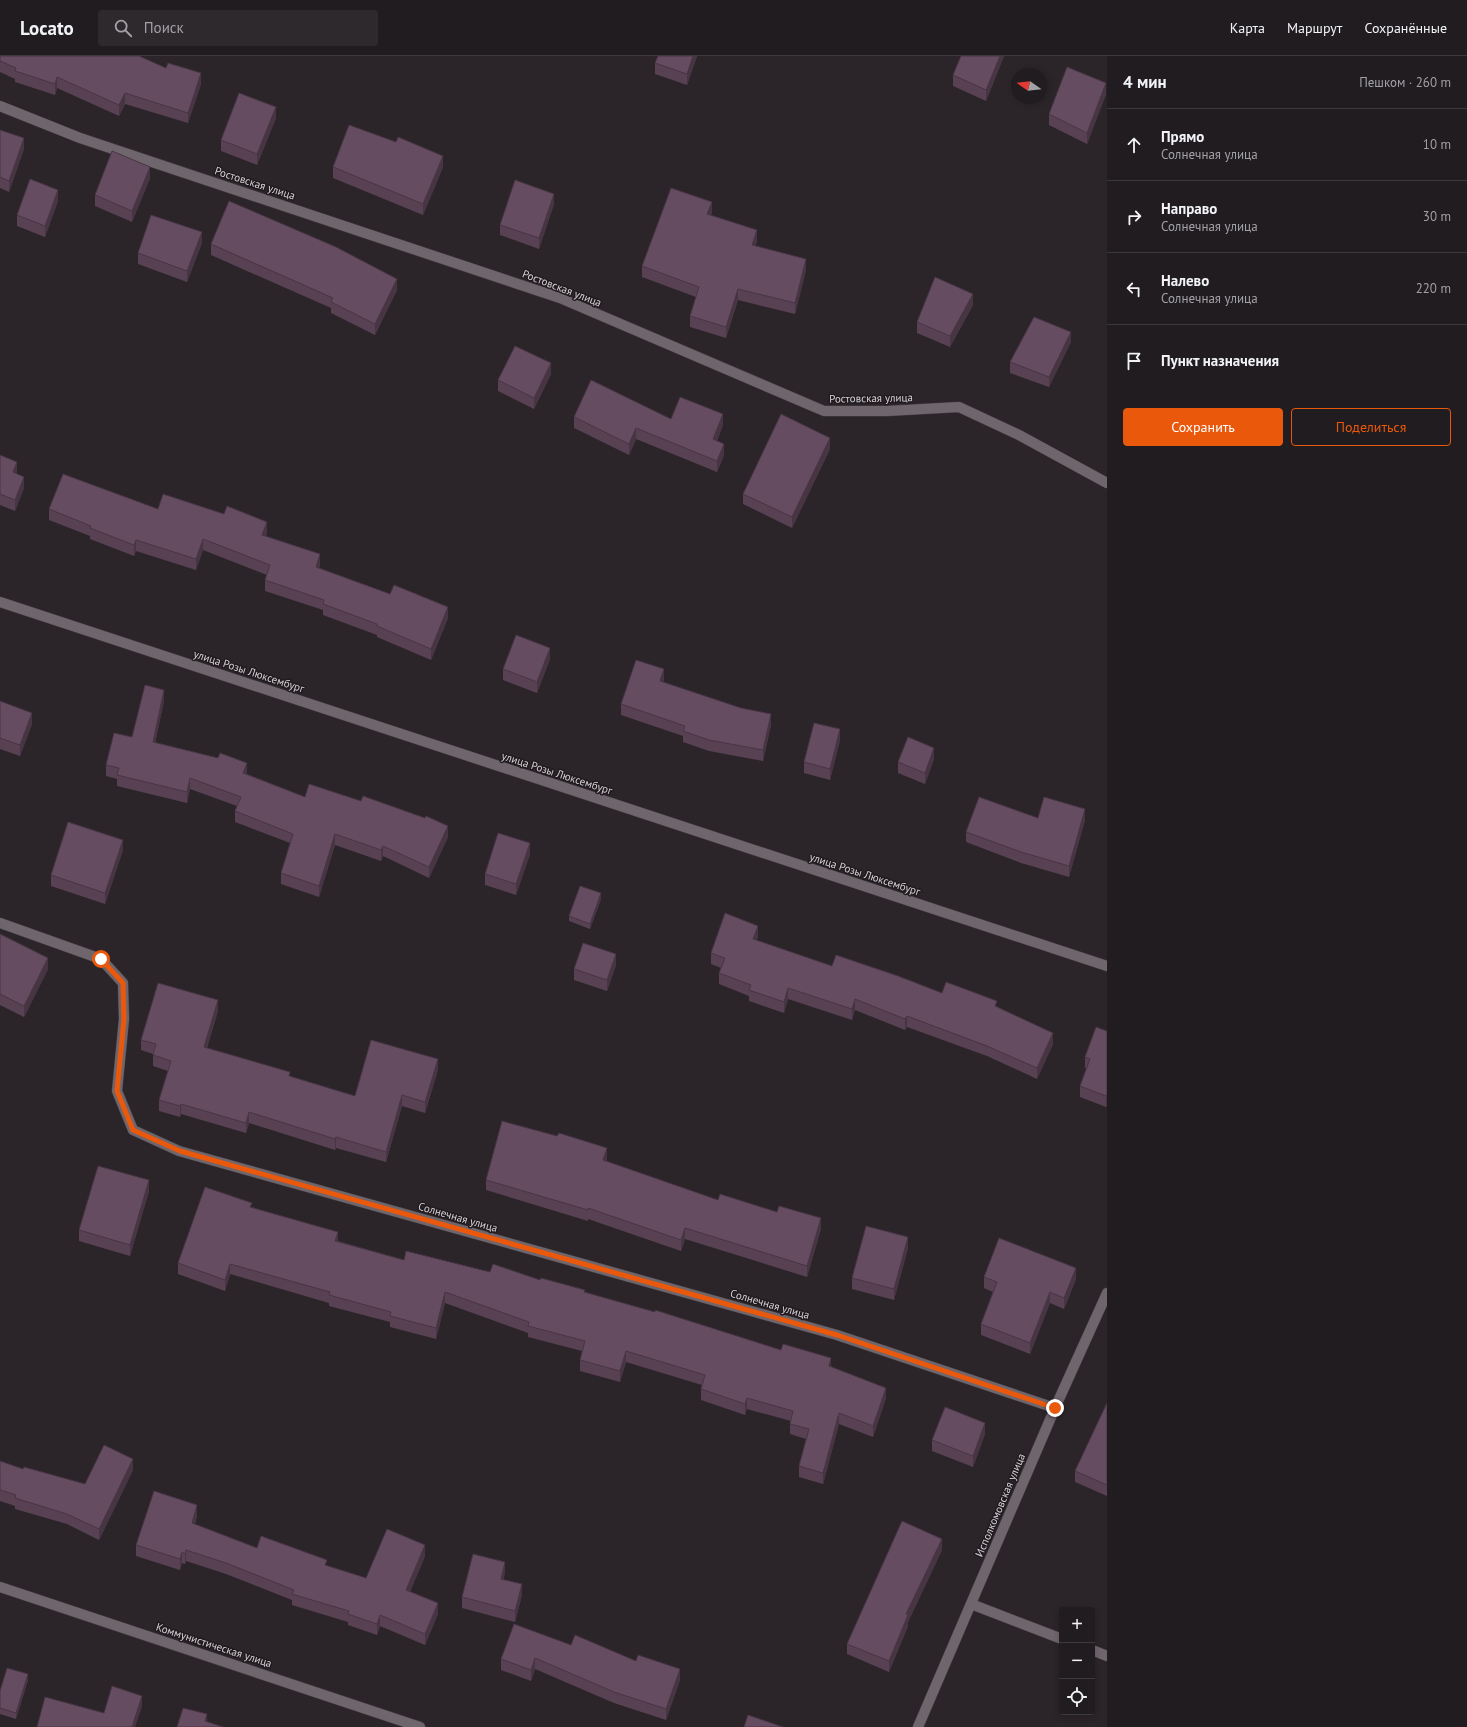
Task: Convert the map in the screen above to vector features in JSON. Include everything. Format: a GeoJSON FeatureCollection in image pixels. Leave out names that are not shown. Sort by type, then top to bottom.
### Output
{"type":"FeatureCollection","features":[{"type":"Feature","properties":{"kind":"street","name":"Ростовская улица"},"geometry":{"type":"LineString","coordinates":[[0,106],[80,138],[560,298],[824,410],[887,411],[959,407],[1019,435],[1107,483]]}},
{"type":"Feature","properties":{"kind":"street","name":"улица Розы Люксембург"},"geometry":{"type":"LineString","coordinates":[[0,602],[1107,966]]}},
{"type":"Feature","properties":{"kind":"street","name":"Солнечная улица"},"geometry":{"type":"LineString","coordinates":[[0,923],[101,959],[123,983],[124,1019],[117,1091],[133,1130],[180,1151],[837,1335],[1055,1408]]}},
{"type":"Feature","properties":{"kind":"street","name":"Исполкомовская улица"},"geometry":{"type":"LineString","coordinates":[[918,1727],[1055,1408],[1107,1293]]}},
{"type":"Feature","properties":{"kind":"street","name":"Коммунистическая улица"},"geometry":{"type":"LineString","coordinates":[[0,1587],[420,1727]]}},
{"type":"Feature","properties":{"kind":"street"},"geometry":{"type":"LineString","coordinates":[[971,1604],[1059,1638]]}},
{"type":"Feature","properties":{"kind":"street"},"geometry":{"type":"LineString","coordinates":[[1095,1651],[1107,1656]]}},
{"type":"Feature","properties":{"kind":"building"},"geometry":{"type":"Polygon","coordinates":[[[0,56],[139,56],[166,68],[168,63],[201,73],[188,113],[125,93],[119,105],[57,77],[55,84],[15,71],[16,68],[0,61],[0,56]]]}},
{"type":"Feature","properties":{"kind":"building"},"geometry":{"type":"Polygon","coordinates":[[[658,56],[693,56],[687,74],[655,63],[658,56]]]}},
{"type":"Feature","properties":{"kind":"building"},"geometry":{"type":"Polygon","coordinates":[[[961,56],[1000,56],[986,90],[953,75],[961,56]]]}},
{"type":"Feature","properties":{"kind":"building"},"geometry":{"type":"Polygon","coordinates":[[[1067,67],[1106,83],[1087,133],[1049,114],[1067,67]]]}},
{"type":"Feature","properties":{"kind":"building"},"geometry":{"type":"Polygon","coordinates":[[[239,93],[276,107],[257,154],[221,140],[239,93]]]}},
{"type":"Feature","properties":{"kind":"building"},"geometry":{"type":"Polygon","coordinates":[[[349,125],[396,142],[398,137],[443,156],[423,204],[333,167],[349,125]]]}},
{"type":"Feature","properties":{"kind":"building"},"geometry":{"type":"Polygon","coordinates":[[[0,130],[24,138],[9,181],[0,177],[0,130]]]}},
{"type":"Feature","properties":{"kind":"building"},"geometry":{"type":"Polygon","coordinates":[[[112,151],[150,167],[132,211],[95,195],[112,151]]]}},
{"type":"Feature","properties":{"kind":"building"},"geometry":{"type":"Polygon","coordinates":[[[30,179],[58,190],[45,226],[17,215],[30,179]]]}},
{"type":"Feature","properties":{"kind":"building"},"geometry":{"type":"Polygon","coordinates":[[[515,180],[554,194],[539,238],[500,225],[515,180]]]}},
{"type":"Feature","properties":{"kind":"building"},"geometry":{"type":"Polygon","coordinates":[[[671,188],[712,202],[707,214],[757,230],[752,245],[806,259],[795,303],[738,289],[726,327],[690,316],[699,287],[642,266],[671,188]]]}},
{"type":"Feature","properties":{"kind":"building"},"geometry":{"type":"Polygon","coordinates":[[[229,201],[336,247],[397,279],[375,324],[331,302],[333,298],[211,244],[229,201]]]}},
{"type":"Feature","properties":{"kind":"building"},"geometry":{"type":"Polygon","coordinates":[[[151,215],[202,232],[187,271],[138,253],[151,215]]]}},
{"type":"Feature","properties":{"kind":"building"},"geometry":{"type":"Polygon","coordinates":[[[935,277],[973,294],[950,336],[917,322],[935,277]]]}},
{"type":"Feature","properties":{"kind":"building"},"geometry":{"type":"Polygon","coordinates":[[[1034,317],[1071,332],[1049,377],[1010,362],[1034,317]]]}},
{"type":"Feature","properties":{"kind":"building"},"geometry":{"type":"Polygon","coordinates":[[[515,346],[551,363],[534,398],[498,380],[515,346]]]}},
{"type":"Feature","properties":{"kind":"building"},"geometry":{"type":"Polygon","coordinates":[[[591,380],[671,419],[680,397],[723,414],[713,439],[724,444],[717,461],[636,428],[629,444],[574,417],[591,380]]]}},
{"type":"Feature","properties":{"kind":"building"},"geometry":{"type":"Polygon","coordinates":[[[781,414],[830,438],[792,517],[743,494],[781,414]]]}},
{"type":"Feature","properties":{"kind":"building"},"geometry":{"type":"Polygon","coordinates":[[[0,455],[17,462],[13,472],[24,477],[15,500],[0,494],[0,455]]]}},
{"type":"Feature","properties":{"kind":"building"},"geometry":{"type":"Polygon","coordinates":[[[63,474],[158,509],[163,494],[224,514],[227,506],[267,522],[262,535],[320,554],[316,567],[390,594],[394,585],[448,607],[431,649],[377,626],[377,624],[323,604],[324,600],[265,580],[270,565],[203,539],[196,559],[136,540],[134,545],[90,528],[91,526],[49,509],[63,474]]]}},
{"type":"Feature","properties":{"kind":"building"},"geometry":{"type":"Polygon","coordinates":[[[516,635],[550,648],[537,682],[503,669],[516,635]]]}},
{"type":"Feature","properties":{"kind":"building"},"geometry":{"type":"Polygon","coordinates":[[[636,660],[664,669],[660,681],[741,708],[771,714],[763,750],[709,740],[683,731],[685,726],[621,704],[636,660]]]}},
{"type":"Feature","properties":{"kind":"building"},"geometry":{"type":"Polygon","coordinates":[[[145,685],[164,690],[153,742],[218,758],[220,753],[247,763],[243,773],[305,797],[309,784],[361,801],[363,796],[425,818],[426,816],[448,826],[429,867],[383,846],[381,850],[335,834],[319,886],[281,873],[293,834],[235,811],[241,797],[190,778],[187,792],[117,775],[119,768],[106,765],[114,733],[132,737],[145,685]]]}},
{"type":"Feature","properties":{"kind":"building"},"geometry":{"type":"Polygon","coordinates":[[[0,701],[32,713],[20,745],[0,738],[0,701]]]}},
{"type":"Feature","properties":{"kind":"building"},"geometry":{"type":"Polygon","coordinates":[[[814,723],[840,729],[830,769],[804,762],[814,723]]]}},
{"type":"Feature","properties":{"kind":"building"},"geometry":{"type":"Polygon","coordinates":[[[908,737],[934,748],[925,773],[898,762],[908,737]]]}},
{"type":"Feature","properties":{"kind":"building"},"geometry":{"type":"Polygon","coordinates":[[[979,797],[1038,818],[1044,797],[1085,809],[1069,866],[1021,852],[966,832],[979,797]]]}},
{"type":"Feature","properties":{"kind":"building"},"geometry":{"type":"Polygon","coordinates":[[[68,822],[123,840],[105,893],[51,875],[68,822]]]}},
{"type":"Feature","properties":{"kind":"building"},"geometry":{"type":"Polygon","coordinates":[[[498,833],[530,843],[516,884],[485,874],[498,833]]]}},
{"type":"Feature","properties":{"kind":"building"},"geometry":{"type":"Polygon","coordinates":[[[580,886],[601,893],[590,924],[569,916],[580,886]]]}},
{"type":"Feature","properties":{"kind":"building"},"geometry":{"type":"Polygon","coordinates":[[[725,913],[758,926],[753,939],[832,966],[836,955],[942,993],[946,982],[997,1001],[995,1006],[1053,1033],[1037,1068],[987,1046],[907,1016],[905,1019],[855,999],[852,1009],[788,988],[784,1002],[749,990],[751,985],[719,973],[725,958],[711,953],[725,913]]]}},
{"type":"Feature","properties":{"kind":"building"},"geometry":{"type":"Polygon","coordinates":[[[0,934],[48,958],[24,1006],[0,994],[0,934]]]}},
{"type":"Feature","properties":{"kind":"building"},"geometry":{"type":"Polygon","coordinates":[[[583,943],[616,954],[607,980],[574,969],[583,943]]]}},
{"type":"Feature","properties":{"kind":"building"},"geometry":{"type":"Polygon","coordinates":[[[158,983],[218,1000],[204,1047],[290,1072],[289,1076],[355,1096],[371,1040],[438,1059],[425,1102],[402,1095],[386,1152],[336,1137],[335,1139],[249,1112],[246,1123],[181,1104],[180,1106],[159,1100],[171,1061],[153,1055],[156,1044],[141,1040],[158,983]]]}},
{"type":"Feature","properties":{"kind":"building"},"geometry":{"type":"Polygon","coordinates":[[[1096,1027],[1107,1031],[1106,1096],[1080,1086],[1090,1059],[1085,1057],[1096,1027]]]}},
{"type":"Feature","properties":{"kind":"building"},"geometry":{"type":"Polygon","coordinates":[[[502,1121],[557,1136],[559,1133],[607,1148],[603,1160],[718,1200],[720,1194],[777,1212],[779,1206],[821,1218],[807,1266],[685,1228],[681,1240],[588,1208],[588,1210],[486,1180],[502,1121]]]}},
{"type":"Feature","properties":{"kind":"building"},"geometry":{"type":"Polygon","coordinates":[[[98,1166],[149,1180],[130,1245],[79,1230],[98,1166]]]}},
{"type":"Feature","properties":{"kind":"building"},"geometry":{"type":"Polygon","coordinates":[[[205,1187],[252,1203],[250,1207],[338,1232],[335,1241],[404,1260],[406,1251],[490,1272],[493,1264],[540,1280],[541,1278],[655,1312],[655,1310],[781,1350],[783,1344],[831,1358],[829,1366],[886,1388],[873,1426],[839,1413],[823,1473],[799,1466],[809,1429],[790,1424],[793,1411],[747,1398],[745,1404],[701,1389],[705,1375],[626,1351],[620,1371],[580,1360],[585,1341],[528,1326],[529,1322],[445,1292],[436,1328],[390,1316],[391,1312],[329,1295],[330,1292],[230,1264],[225,1280],[178,1263],[205,1187]]]}},
{"type":"Feature","properties":{"kind":"building"},"geometry":{"type":"Polygon","coordinates":[[[866,1226],[908,1237],[894,1289],[852,1278],[866,1226]]]}},
{"type":"Feature","properties":{"kind":"building"},"geometry":{"type":"Polygon","coordinates":[[[999,1238],[1076,1268],[1064,1298],[1050,1292],[1030,1343],[981,1324],[997,1282],[984,1277],[999,1238]]]}},
{"type":"Feature","properties":{"kind":"building"},"geometry":{"type":"Polygon","coordinates":[[[1107,1403],[1107,1485],[1075,1471],[1107,1403]]]}},
{"type":"Feature","properties":{"kind":"building"},"geometry":{"type":"Polygon","coordinates":[[[945,1407],[985,1423],[973,1456],[932,1440],[945,1407]]]}},
{"type":"Feature","properties":{"kind":"building"},"geometry":{"type":"Polygon","coordinates":[[[104,1445],[133,1459],[99,1529],[67,1514],[15,1498],[16,1495],[0,1490],[0,1461],[23,1469],[24,1467],[85,1484],[104,1445]]]}},
{"type":"Feature","properties":{"kind":"building"},"geometry":{"type":"Polygon","coordinates":[[[154,1491],[197,1505],[192,1523],[257,1548],[261,1536],[327,1560],[325,1565],[366,1578],[387,1529],[425,1545],[406,1590],[438,1603],[425,1634],[380,1615],[377,1624],[348,1614],[349,1611],[292,1594],[294,1590],[226,1563],[186,1550],[185,1554],[182,1552],[180,1559],[136,1545],[154,1491]]]}},
{"type":"Feature","properties":{"kind":"building"},"geometry":{"type":"Polygon","coordinates":[[[902,1521],[942,1539],[906,1614],[908,1615],[889,1661],[847,1644],[902,1521]]]}},
{"type":"Feature","properties":{"kind":"building"},"geometry":{"type":"Polygon","coordinates":[[[473,1554],[505,1562],[501,1579],[522,1584],[515,1611],[462,1597],[473,1554]]]}},
{"type":"Feature","properties":{"kind":"building"},"geometry":{"type":"Polygon","coordinates":[[[514,1624],[571,1645],[575,1635],[636,1661],[638,1655],[680,1669],[666,1709],[614,1692],[535,1658],[531,1670],[501,1659],[514,1624]]]}},
{"type":"Feature","properties":{"kind":"building"},"geometry":{"type":"Polygon","coordinates":[[[7,1668],[28,1674],[16,1713],[0,1708],[0,1691],[7,1668]]]}},
{"type":"Feature","properties":{"kind":"building"},"geometry":{"type":"Polygon","coordinates":[[[112,1686],[142,1696],[132,1727],[37,1727],[45,1697],[104,1713],[112,1686]]]}},
{"type":"Feature","properties":{"kind":"building"},"geometry":{"type":"Polygon","coordinates":[[[183,1708],[207,1714],[205,1721],[223,1727],[177,1727],[183,1708]]]}},
{"type":"Feature","properties":{"kind":"building"},"geometry":{"type":"Polygon","coordinates":[[[748,1715],[783,1727],[744,1727],[748,1715]]]}},
{"type":"Feature","properties":{"kind":"route"},"geometry":{"type":"LineString","coordinates":[[101,959],[123,983],[124,1019],[117,1091],[133,1130],[180,1151],[837,1335],[1055,1408]]}}]}
